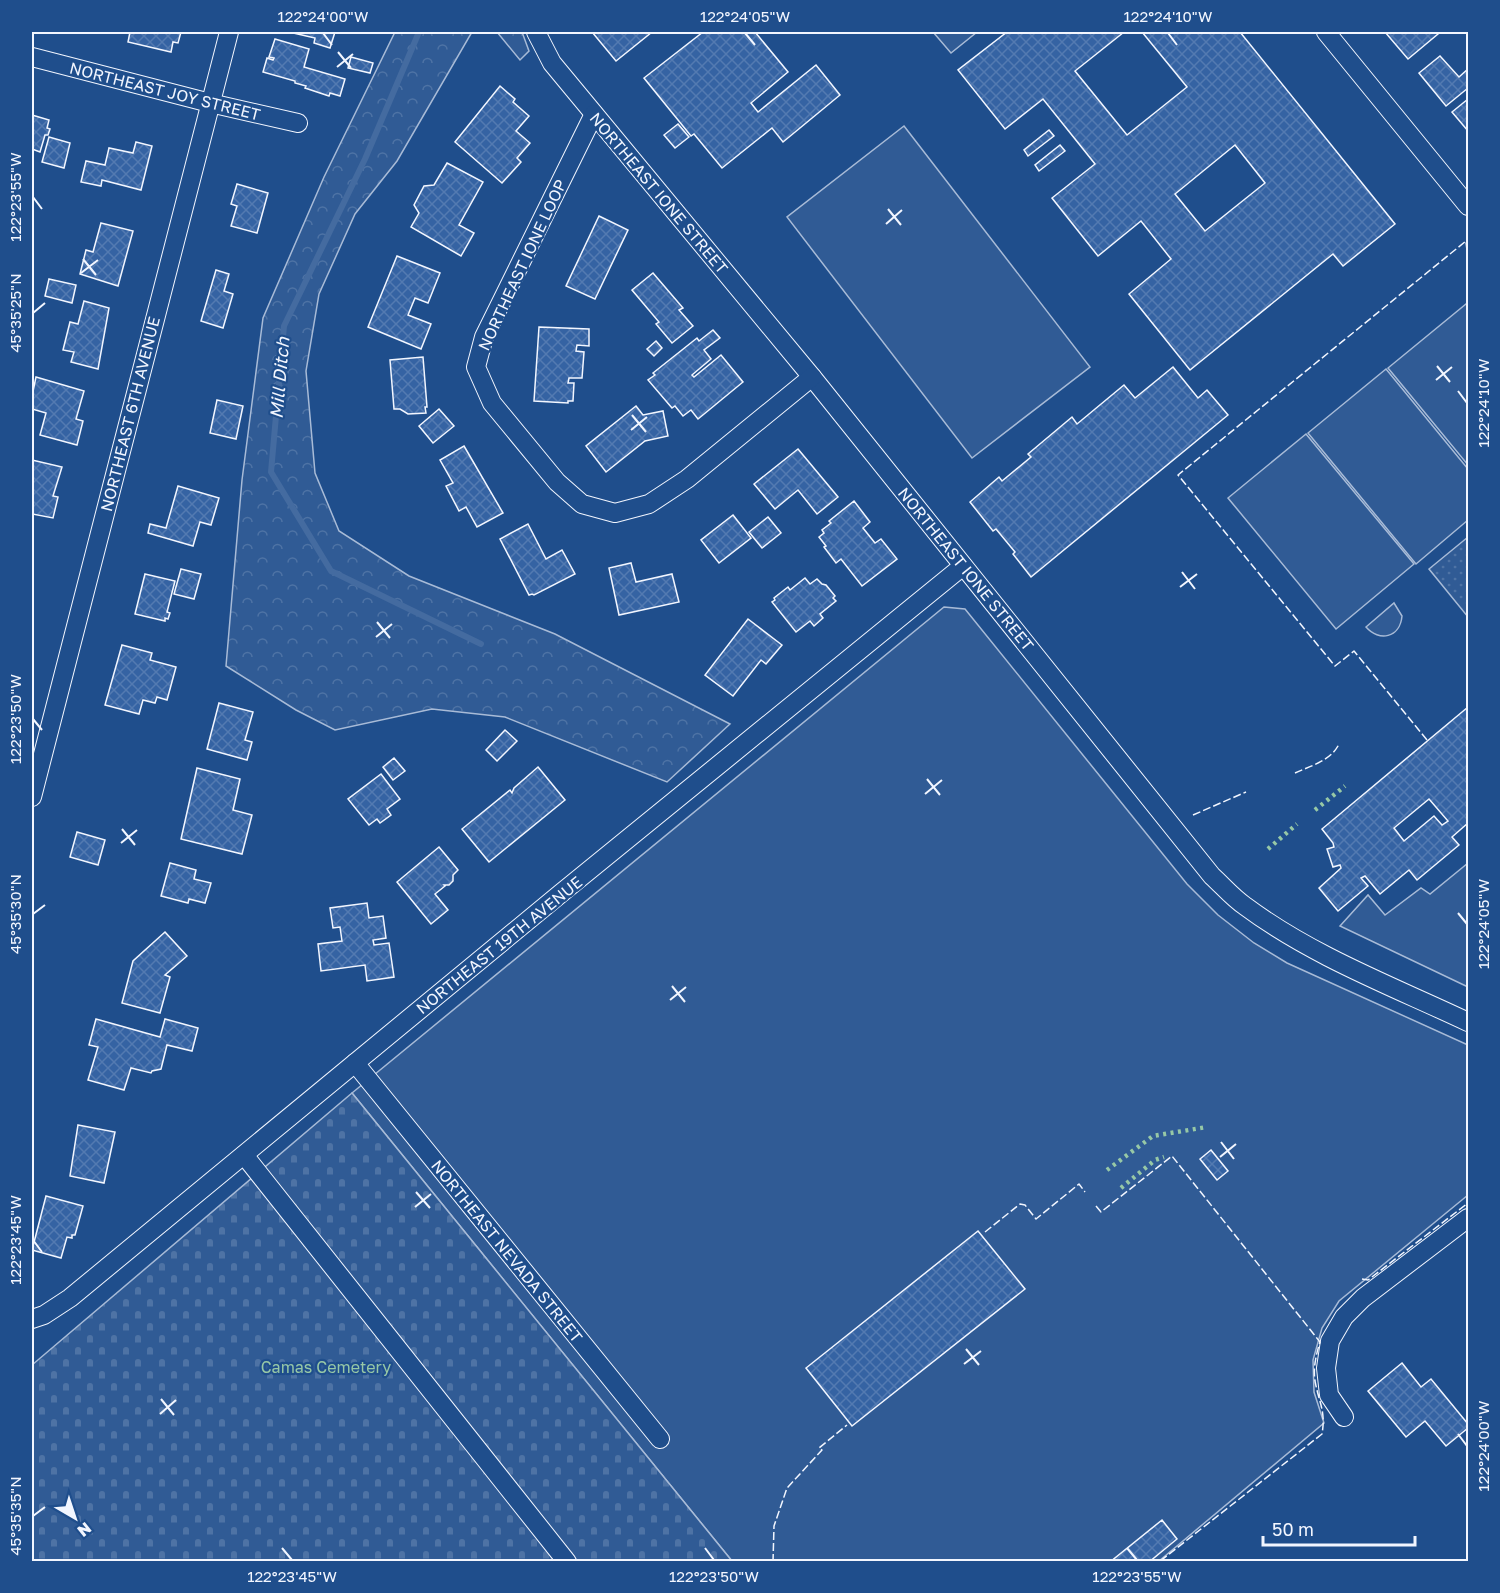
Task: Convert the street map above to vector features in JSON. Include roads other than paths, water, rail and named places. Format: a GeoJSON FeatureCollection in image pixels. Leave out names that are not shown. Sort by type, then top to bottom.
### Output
{"type":"FeatureCollection","features":[{"type":"Feature","properties":{"kind":"street","name":"NORTHEAST 6TH AVENUE"},"geometry":{"type":"LineString","coordinates":[[32,797],[228,32]]}},
{"type":"Feature","properties":{"kind":"street","name":"NORTHEAST IONE STREET"},"geometry":{"type":"LineString","coordinates":[[536,32],[552,63],[812,377],[1212,876],[1244,905],[1280,930],[1468,1022]]}},
{"type":"Feature","properties":{"kind":"street"},"geometry":{"type":"LineString","coordinates":[[1326,32],[1468,206]]}},
{"type":"Feature","properties":{"kind":"street","name":"NORTHEAST JOY STREET"},"geometry":{"type":"LineString","coordinates":[[32,57],[210,104],[298,123]]}},
{"type":"Feature","properties":{"kind":"street","name":"NORTHEAST IONE LOOP"},"geometry":{"type":"LineString","coordinates":[[594,114],[484,337],[476,367],[492,403],[557,482],[582,504],[615,513],[648,504],[687,478],[812,377]]}},
{"type":"Feature","properties":{"kind":"street","name":"NORTHEAST 19TH AVENUE"},"geometry":{"type":"LineString","coordinates":[[32,1319],[44,1315],[70,1298],[963,566]]}},
{"type":"Feature","properties":{"kind":"street","name":"NORTHEAST NEVADA STREET"},"geometry":{"type":"LineString","coordinates":[[355,1063],[660,1439]]}},
{"type":"Feature","properties":{"kind":"street"},"geometry":{"type":"LineString","coordinates":[[244,1155],[567,1562]]}},
{"type":"Feature","properties":{"kind":"street"},"geometry":{"type":"LineString","coordinates":[[1344,1417],[1329,1395],[1326,1368],[1330,1341],[1344,1317],[1364,1298],[1468,1218]]}},
{"type":"Feature","properties":{"kind":"waterway","name":"Mill Ditch"},"geometry":{"type":"LineString","coordinates":[[419,32],[365,159],[284,326],[271,472],[331,571],[481,644]]}},
{"type":"Feature","properties":{"kind":"park label","name":"Camas Cemetery"},"geometry":{"type":"Point","coordinates":[326,1367]}}]}
